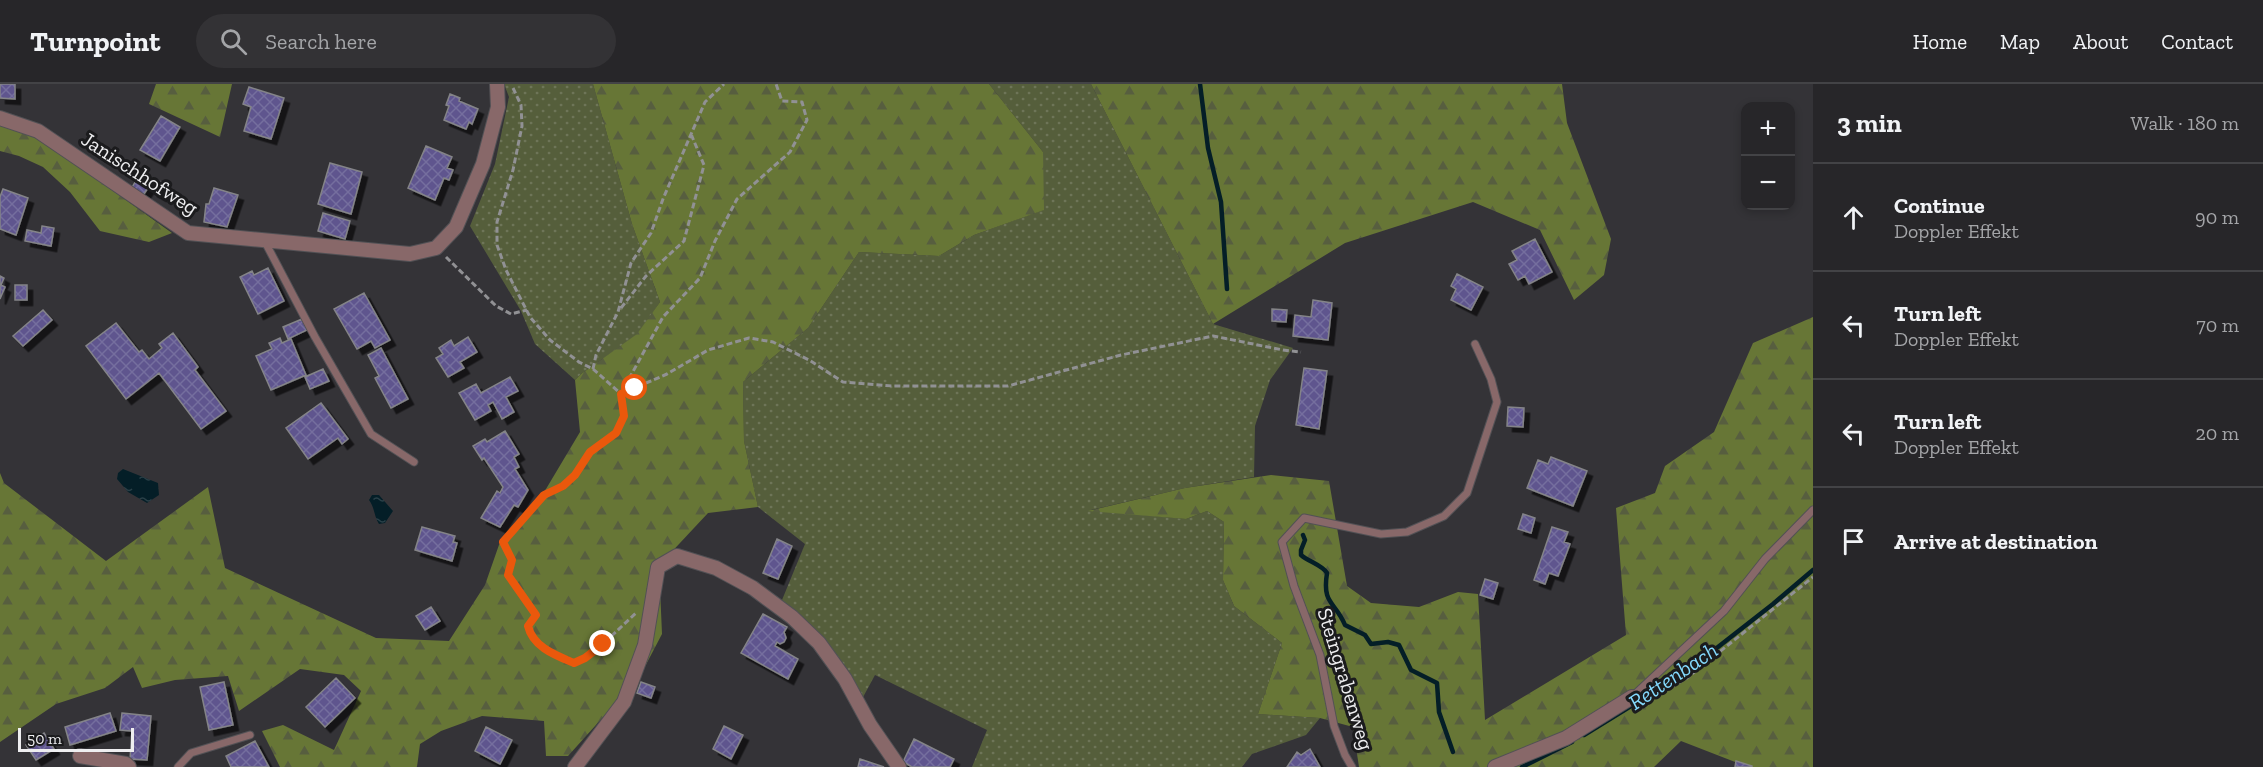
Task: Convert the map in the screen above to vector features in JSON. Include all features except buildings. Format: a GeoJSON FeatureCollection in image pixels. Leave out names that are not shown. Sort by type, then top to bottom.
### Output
{"type":"FeatureCollection","features":[{"type":"Feature","properties":{"kind":"street"},"geometry":{"type":"LineString","coordinates":[[438,246],[456,227],[483,164],[498,107],[497,84]]}},
{"type":"Feature","properties":{"kind":"street","name":"Janischhofweg"},"geometry":{"type":"LineString","coordinates":[[0,118],[38,130],[188,233],[410,254],[438,246]]}},
{"type":"Feature","properties":{"kind":"street"},"geometry":{"type":"LineString","coordinates":[[575,767],[624,702],[645,645],[658,567],[677,556],[716,568],[753,588],[792,617],[819,643],[899,767]]}},
{"type":"Feature","properties":{"kind":"street"},"geometry":{"type":"LineString","coordinates":[[1495,767],[1566,738],[1636,701]]}},
{"type":"Feature","properties":{"kind":"street"},"geometry":{"type":"LineString","coordinates":[[80,756],[126,764],[129,767]]}},
{"type":"Feature","properties":{"kind":"lane"},"geometry":{"type":"LineString","coordinates":[[264,240],[370,434],[414,462]]}},
{"type":"Feature","properties":{"kind":"lane","name":"Steingrabenweg"},"geometry":{"type":"LineString","coordinates":[[1352,767],[1334,726],[1320,655],[1294,586],[1282,542],[1304,518],[1381,534],[1407,531],[1444,516],[1467,494],[1497,402],[1491,379],[1475,344]]}},
{"type":"Feature","properties":{"kind":"lane"},"geometry":{"type":"LineString","coordinates":[[1636,701],[1724,611],[1765,559],[1813,510]]}},
{"type":"Feature","properties":{"kind":"lane"},"geometry":{"type":"LineString","coordinates":[[178,767],[190,753],[250,735]]}},
{"type":"Feature","properties":{"kind":"path"},"geometry":{"type":"LineString","coordinates":[[511,84],[521,105],[522,126],[513,170],[497,222],[497,244],[506,270],[527,310],[550,340],[579,362],[593,369],[621,394],[624,416],[616,433],[590,452],[575,475],[563,486],[544,495],[503,542],[512,560],[508,575],[536,615],[528,626],[530,636],[547,651],[574,663],[585,658],[603,644],[653,596]]}},
{"type":"Feature","properties":{"kind":"path"},"geometry":{"type":"LineString","coordinates":[[621,394],[631,388],[630,377],[663,317],[700,278],[715,241],[737,199],[790,152],[807,120],[802,102],[782,101],[776,84]]}},
{"type":"Feature","properties":{"kind":"path"},"geometry":{"type":"LineString","coordinates":[[618,312],[631,263],[651,233],[705,102],[722,86]]}},
{"type":"Feature","properties":{"kind":"path"},"geometry":{"type":"LineString","coordinates":[[593,369],[596,355],[618,312],[646,276],[684,241],[704,165],[691,134]]}},
{"type":"Feature","properties":{"kind":"path"},"geometry":{"type":"LineString","coordinates":[[438,246],[456,269],[496,306],[511,314],[527,310]]}},
{"type":"Feature","properties":{"kind":"path"},"geometry":{"type":"LineString","coordinates":[[621,394],[667,374],[708,350],[749,338],[773,342],[809,360],[843,382],[893,386],[1008,386],[1121,355],[1213,336],[1301,352]]}},
{"type":"Feature","properties":{"kind":"path"},"geometry":{"type":"LineString","coordinates":[[1636,701],[1687,678],[1813,577]]}},
{"type":"Feature","properties":{"kind":"green space"},"geometry":{"type":"Polygon","coordinates":[[[156,84],[232,84],[220,137],[149,104],[156,84]]]}},
{"type":"Feature","properties":{"kind":"green space"},"geometry":{"type":"Polygon","coordinates":[[[504,84],[593,84],[632,224],[660,302],[638,334],[575,380],[535,344],[521,311],[470,226],[495,164],[509,97],[504,84]]]}},
{"type":"Feature","properties":{"kind":"green space"},"geometry":{"type":"Polygon","coordinates":[[[593,84],[989,84],[1043,152],[1044,210],[974,235],[939,256],[859,252],[808,328],[743,382],[744,441],[758,507],[708,513],[665,559],[660,588],[662,634],[640,676],[568,756],[546,756],[544,721],[482,716],[441,731],[420,744],[417,767],[280,767],[262,731],[283,725],[334,750],[361,691],[344,675],[300,669],[239,711],[228,676],[175,680],[142,688],[133,667],[105,688],[56,704],[0,742],[0,473],[4,483],[106,561],[208,487],[225,568],[376,638],[449,641],[485,585],[500,542],[546,489],[580,432],[575,380],[637,334],[660,302],[632,224],[593,84]]]}},
{"type":"Feature","properties":{"kind":"green space"},"geometry":{"type":"Polygon","coordinates":[[[989,84],[1091,84],[1213,324],[1293,348],[1270,380],[1255,426],[1254,477],[1185,488],[1091,510],[1186,519],[1207,511],[1224,522],[1223,580],[1234,606],[1282,643],[1258,714],[1320,718],[1306,735],[1252,754],[1242,767],[972,767],[987,730],[875,675],[862,699],[827,642],[782,600],[805,544],[758,507],[744,441],[743,382],[808,328],[859,252],[939,256],[974,235],[1043,210],[1043,152],[989,84]]]}},
{"type":"Feature","properties":{"kind":"green space"},"geometry":{"type":"Polygon","coordinates":[[[1091,84],[1562,84],[1567,123],[1611,239],[1604,275],[1574,300],[1540,230],[1473,202],[1345,243],[1213,324],[1091,84]]]}},
{"type":"Feature","properties":{"kind":"green space"},"geometry":{"type":"Polygon","coordinates":[[[0,122],[36,136],[172,233],[149,242],[100,231],[70,192],[43,167],[19,156],[0,151],[0,122]]]}},
{"type":"Feature","properties":{"kind":"green space"},"geometry":{"type":"Polygon","coordinates":[[[1813,317],[1813,767],[1748,767],[1681,741],[1654,767],[1359,767],[1353,727],[1320,718],[1258,714],[1282,643],[1234,606],[1223,580],[1224,522],[1207,511],[1186,519],[1088,511],[1185,488],[1271,475],[1329,481],[1347,586],[1371,603],[1419,607],[1458,592],[1478,594],[1485,720],[1626,635],[1616,508],[1655,493],[1665,466],[1714,432],[1753,343],[1813,317]]]}},
{"type":"Feature","properties":{"kind":"water"},"geometry":{"type":"Polygon","coordinates":[[[123,469],[158,483],[159,495],[147,503],[128,492],[117,479],[118,473],[123,469]]]}},
{"type":"Feature","properties":{"kind":"water"},"geometry":{"type":"Polygon","coordinates":[[[372,495],[379,495],[393,511],[385,523],[379,524],[377,521],[369,500],[372,495]]]}},
{"type":"Feature","properties":{"kind":"waterway"},"geometry":{"type":"LineString","coordinates":[[1200,84],[1208,148],[1221,202],[1227,289]]}},
{"type":"Feature","properties":{"kind":"waterway"},"geometry":{"type":"LineString","coordinates":[[1303,535],[1305,540],[1301,555],[1327,573],[1328,597],[1345,625],[1365,635],[1371,644],[1388,642],[1399,645],[1411,670],[1437,683],[1439,712],[1453,752]]}},
{"type":"Feature","properties":{"kind":"waterway","name":"Rettenbach"},"geometry":{"type":"LineString","coordinates":[[1584,735],[1686,672],[1813,570]]}},
{"type":"Feature","properties":{"kind":"waterway","name":"Rettenbach"},"geometry":{"type":"LineString","coordinates":[[1522,767],[1572,742]]}},
{"type":"Feature","properties":{"kind":"route"},"geometry":{"type":"LineString","coordinates":[[603,644],[585,658],[574,663],[547,651],[530,636],[528,626],[536,615],[508,575],[512,560],[503,542],[544,495],[563,486],[575,475],[590,452],[616,433],[624,416],[621,394],[635,388]]}}]}
